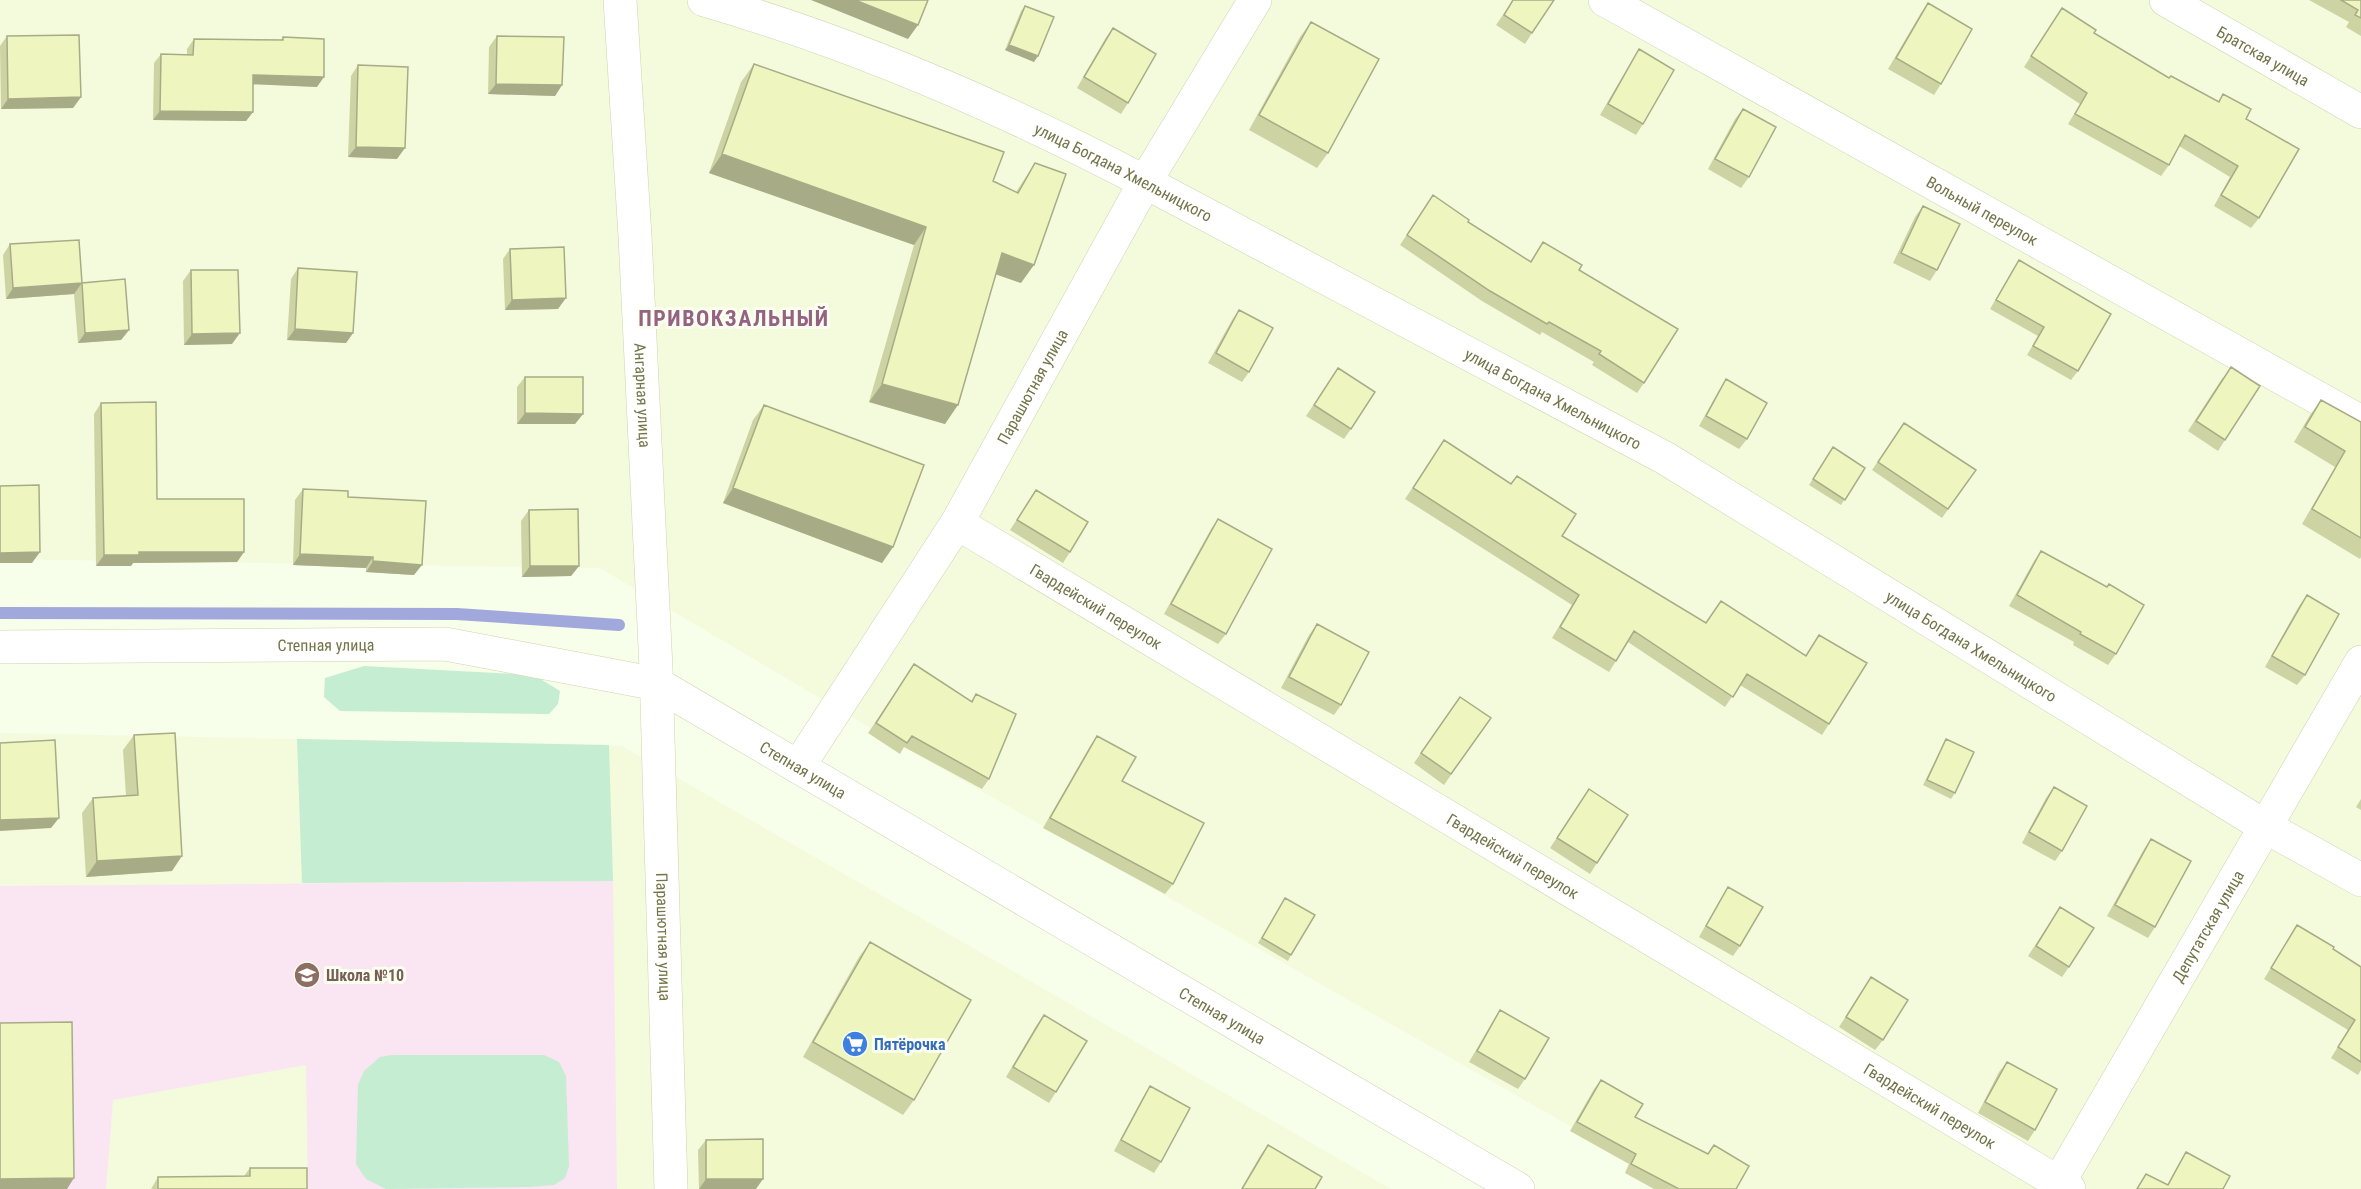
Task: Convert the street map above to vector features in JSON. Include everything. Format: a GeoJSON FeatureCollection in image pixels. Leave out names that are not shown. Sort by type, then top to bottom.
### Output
{"type":"FeatureCollection","features":[{"type":"Feature","properties":{"kind":"street","name":"Ангарная улица"},"geometry":{"type":"LineString","coordinates":[[620,0],[635,236],[657,684]]}},
{"type":"Feature","properties":{"kind":"street","name":"улица Богдана Хмельницкого"},"geometry":{"type":"LineString","coordinates":[[704,0],[756,15],[931,79],[1082,148],[1665,458],[2266,827],[2361,880]]}},
{"type":"Feature","properties":{"kind":"street","name":"Парашютная улица"},"geometry":{"type":"LineString","coordinates":[[798,767],[957,523],[1145,182],[1255,0]]}},
{"type":"Feature","properties":{"kind":"street","name":"Вольный переулок"},"geometry":{"type":"LineString","coordinates":[[1605,0],[2361,422]]}},
{"type":"Feature","properties":{"kind":"street","name":"Братская улица"},"geometry":{"type":"LineString","coordinates":[[2166,0],[2361,112]]}},
{"type":"Feature","properties":{"kind":"street","name":"Гвардейский переулок"},"geometry":{"type":"LineString","coordinates":[[957,523],[2061,1187]]}},
{"type":"Feature","properties":{"kind":"street","name":"Степная улица"},"geometry":{"type":"LineString","coordinates":[[0,647],[445,644],[657,684],[1518,1189]]}},
{"type":"Feature","properties":{"kind":"street","name":"Депутатская улица"},"geometry":{"type":"LineString","coordinates":[[2061,1187],[2361,662]]}},
{"type":"Feature","properties":{"kind":"street","name":"Парашютная улица"},"geometry":{"type":"LineString","coordinates":[[657,684],[671,1189]]}},
{"type":"Feature","properties":{"kind":"shaded area"},"geometry":{"type":"Polygon","coordinates":[[[0,0],[2361,0],[2361,1189],[1681,1189],[869,727],[600,568],[0,559],[0,0]]]}},
{"type":"Feature","properties":{"kind":"shaded area"},"geometry":{"type":"Polygon","coordinates":[[[364,666],[534,675],[560,691],[558,704],[549,714],[340,711],[324,697],[325,678],[364,666]]]}},
{"type":"Feature","properties":{"kind":"shaded area"},"geometry":{"type":"Polygon","coordinates":[[[0,733],[622,746],[1391,1189],[0,1189],[0,733]]]}},
{"type":"Feature","properties":{"kind":"shaded area"},"geometry":{"type":"Polygon","coordinates":[[[297,739],[609,745],[613,881],[302,883],[297,739]]]}},
{"type":"Feature","properties":{"kind":"shaded area","name":"Школа №10"},"geometry":{"type":"Polygon","coordinates":[[[613,881],[617,1189],[308,1189],[306,1065],[113,1100],[106,1189],[0,1189],[0,886],[613,881]]]}},
{"type":"Feature","properties":{"kind":"shaded area"},"geometry":{"type":"Polygon","coordinates":[[[392,1055],[544,1055],[559,1062],[566,1076],[569,1166],[565,1178],[554,1185],[530,1187],[386,1189],[366,1179],[356,1164],[358,1085],[364,1071],[380,1057],[392,1055]]]}},
{"type":"Feature","properties":{"kind":"building"},"geometry":{"type":"Polygon","coordinates":[[[855,0],[928,0],[918,25],[855,0]]]}},
{"type":"Feature","properties":{"kind":"building"},"geometry":{"type":"Polygon","coordinates":[[[1513,0],[1554,0],[1532,33],[1504,15],[1513,0]]]}},
{"type":"Feature","properties":{"kind":"building"},"geometry":{"type":"Polygon","coordinates":[[[2341,0],[2361,0],[2361,18],[2355,15],[2358,10],[2341,0]]]}},
{"type":"Feature","properties":{"kind":"building"},"geometry":{"type":"Polygon","coordinates":[[[1928,3],[1972,29],[1941,84],[1896,58],[1928,3]]]}},
{"type":"Feature","properties":{"kind":"building"},"geometry":{"type":"Polygon","coordinates":[[[1025,6],[1054,17],[1038,56],[1009,45],[1025,6]]]}},
{"type":"Feature","properties":{"kind":"building"},"geometry":{"type":"Polygon","coordinates":[[[2062,8],[2096,30],[2094,33],[2169,78],[2171,76],[2219,102],[2223,94],[2251,109],[2246,119],[2299,149],[2259,218],[2221,195],[2238,166],[2185,135],[2169,165],[2075,114],[2087,93],[2031,56],[2062,8]]]}},
{"type":"Feature","properties":{"kind":"building"},"geometry":{"type":"Polygon","coordinates":[[[1311,22],[1379,59],[1328,153],[1259,115],[1311,22]]]}},
{"type":"Feature","properties":{"kind":"building"},"geometry":{"type":"Polygon","coordinates":[[[1113,28],[1156,54],[1128,103],[1084,77],[1113,28]]]}},
{"type":"Feature","properties":{"kind":"building"},"geometry":{"type":"Polygon","coordinates":[[[79,35],[81,97],[8,99],[7,36],[79,35]]]}},
{"type":"Feature","properties":{"kind":"building"},"geometry":{"type":"Polygon","coordinates":[[[497,36],[564,37],[562,85],[496,84],[497,36]]]}},
{"type":"Feature","properties":{"kind":"building"},"geometry":{"type":"Polygon","coordinates":[[[283,37],[324,39],[324,77],[253,75],[253,112],[160,111],[161,54],[193,55],[194,39],[283,40],[283,37]]]}},
{"type":"Feature","properties":{"kind":"building"},"geometry":{"type":"Polygon","coordinates":[[[1639,49],[1674,70],[1643,124],[1608,104],[1639,49]]]}},
{"type":"Feature","properties":{"kind":"building"},"geometry":{"type":"Polygon","coordinates":[[[754,64],[1004,152],[993,181],[1018,193],[1035,163],[1066,174],[1034,265],[1002,253],[958,405],[882,384],[926,227],[722,154],[754,64]]]}},
{"type":"Feature","properties":{"kind":"building"},"geometry":{"type":"Polygon","coordinates":[[[358,65],[408,67],[405,148],[356,147],[358,65]]]}},
{"type":"Feature","properties":{"kind":"building"},"geometry":{"type":"Polygon","coordinates":[[[1743,109],[1776,127],[1749,177],[1715,159],[1743,109]]]}},
{"type":"Feature","properties":{"kind":"building"},"geometry":{"type":"Polygon","coordinates":[[[1433,195],[1469,220],[1468,222],[1531,262],[1543,242],[1582,265],[1579,270],[1678,329],[1644,383],[1599,354],[1601,351],[1549,322],[1547,324],[1490,291],[1407,235],[1433,195]]]}},
{"type":"Feature","properties":{"kind":"building"},"geometry":{"type":"Polygon","coordinates":[[[1923,206],[1960,224],[1937,270],[1901,253],[1923,206]]]}},
{"type":"Feature","properties":{"kind":"building"},"geometry":{"type":"Polygon","coordinates":[[[79,240],[82,283],[13,288],[10,244],[79,240]]]}},
{"type":"Feature","properties":{"kind":"building"},"geometry":{"type":"Polygon","coordinates":[[[564,247],[566,298],[512,300],[510,249],[564,247]]]}},
{"type":"Feature","properties":{"kind":"building"},"geometry":{"type":"Polygon","coordinates":[[[2019,260],[2111,314],[2078,371],[2033,346],[2044,327],[1996,300],[2019,260]]]}},
{"type":"Feature","properties":{"kind":"building"},"geometry":{"type":"Polygon","coordinates":[[[298,268],[357,272],[353,333],[295,329],[298,268]]]}},
{"type":"Feature","properties":{"kind":"building"},"geometry":{"type":"Polygon","coordinates":[[[191,270],[238,270],[240,333],[192,334],[191,270]]]}},
{"type":"Feature","properties":{"kind":"building"},"geometry":{"type":"Polygon","coordinates":[[[125,279],[129,330],[85,333],[82,283],[125,279]]]}},
{"type":"Feature","properties":{"kind":"building"},"geometry":{"type":"Polygon","coordinates":[[[1239,310],[1273,328],[1249,372],[1216,353],[1239,310]]]}},
{"type":"Feature","properties":{"kind":"building"},"geometry":{"type":"Polygon","coordinates":[[[2231,367],[2260,386],[2225,440],[2196,421],[2231,367]]]}},
{"type":"Feature","properties":{"kind":"building"},"geometry":{"type":"Polygon","coordinates":[[[1338,368],[1375,392],[1351,429],[1314,405],[1338,368]]]}},
{"type":"Feature","properties":{"kind":"building"},"geometry":{"type":"Polygon","coordinates":[[[525,377],[583,377],[583,414],[525,413],[525,377]]]}},
{"type":"Feature","properties":{"kind":"building"},"geometry":{"type":"Polygon","coordinates":[[[1726,379],[1767,403],[1747,439],[1706,416],[1726,379]]]}},
{"type":"Feature","properties":{"kind":"building"},"geometry":{"type":"Polygon","coordinates":[[[2321,400],[2361,422],[2361,538],[2312,509],[2345,451],[2305,427],[2321,400]]]}},
{"type":"Feature","properties":{"kind":"building"},"geometry":{"type":"Polygon","coordinates":[[[156,402],[157,499],[244,499],[244,552],[139,552],[139,555],[104,555],[101,403],[156,402]]]}},
{"type":"Feature","properties":{"kind":"building"},"geometry":{"type":"Polygon","coordinates":[[[764,405],[924,465],[893,547],[733,488],[764,405]]]}},
{"type":"Feature","properties":{"kind":"building"},"geometry":{"type":"Polygon","coordinates":[[[1904,423],[1976,470],[1948,509],[1878,462],[1904,423]]]}},
{"type":"Feature","properties":{"kind":"building"},"geometry":{"type":"Polygon","coordinates":[[[1444,440],[1511,484],[1517,476],[1576,514],[1562,536],[1706,623],[1721,601],[1806,656],[1819,635],[1867,663],[1829,724],[1747,674],[1733,697],[1634,631],[1616,661],[1560,627],[1579,595],[1413,488],[1444,440]]]}},
{"type":"Feature","properties":{"kind":"building"},"geometry":{"type":"Polygon","coordinates":[[[1833,447],[1865,468],[1845,500],[1813,479],[1833,447]]]}},
{"type":"Feature","properties":{"kind":"building"},"geometry":{"type":"Polygon","coordinates":[[[39,485],[40,552],[0,553],[0,486],[39,485]]]}},
{"type":"Feature","properties":{"kind":"building"},"geometry":{"type":"Polygon","coordinates":[[[303,489],[348,491],[348,497],[426,501],[422,565],[373,561],[373,557],[300,554],[303,489]]]}},
{"type":"Feature","properties":{"kind":"building"},"geometry":{"type":"Polygon","coordinates":[[[1036,490],[1088,522],[1070,552],[1017,520],[1036,490]]]}},
{"type":"Feature","properties":{"kind":"building"},"geometry":{"type":"Polygon","coordinates":[[[578,509],[579,566],[530,566],[529,510],[578,509]]]}},
{"type":"Feature","properties":{"kind":"building"},"geometry":{"type":"Polygon","coordinates":[[[1218,519],[1272,549],[1226,634],[1171,604],[1218,519]]]}},
{"type":"Feature","properties":{"kind":"building"},"geometry":{"type":"Polygon","coordinates":[[[2041,551],[2107,587],[2109,584],[2144,605],[2116,654],[2017,595],[2041,551]]]}},
{"type":"Feature","properties":{"kind":"building"},"geometry":{"type":"Polygon","coordinates":[[[2307,595],[2339,614],[2305,675],[2272,656],[2307,595]]]}},
{"type":"Feature","properties":{"kind":"building"},"geometry":{"type":"Polygon","coordinates":[[[1317,624],[1369,652],[1341,705],[1289,677],[1317,624]]]}},
{"type":"Feature","properties":{"kind":"building"},"geometry":{"type":"Polygon","coordinates":[[[914,664],[972,702],[976,694],[1016,714],[989,779],[912,736],[907,743],[876,723],[914,664]]]}},
{"type":"Feature","properties":{"kind":"building"},"geometry":{"type":"Polygon","coordinates":[[[1460,697],[1491,718],[1451,774],[1421,753],[1460,697]]]}},
{"type":"Feature","properties":{"kind":"building"},"geometry":{"type":"Polygon","coordinates":[[[175,733],[182,856],[97,861],[93,798],[138,795],[134,735],[175,733]]]}},
{"type":"Feature","properties":{"kind":"building"},"geometry":{"type":"Polygon","coordinates":[[[1097,736],[1136,757],[1122,781],[1204,823],[1173,884],[1050,818],[1097,736]]]}},
{"type":"Feature","properties":{"kind":"building"},"geometry":{"type":"Polygon","coordinates":[[[1946,739],[1974,752],[1955,793],[1927,780],[1946,739]]]}},
{"type":"Feature","properties":{"kind":"building"},"geometry":{"type":"Polygon","coordinates":[[[55,740],[59,818],[0,820],[0,743],[55,740]]]}},
{"type":"Feature","properties":{"kind":"building"},"geometry":{"type":"Polygon","coordinates":[[[2054,787],[2087,806],[2062,851],[2029,832],[2054,787]]]}},
{"type":"Feature","properties":{"kind":"building"},"geometry":{"type":"Polygon","coordinates":[[[1589,789],[1628,815],[1597,863],[1557,838],[1589,789]]]}},
{"type":"Feature","properties":{"kind":"building"},"geometry":{"type":"Polygon","coordinates":[[[2151,839],[2191,861],[2155,927],[2115,905],[2151,839]]]}},
{"type":"Feature","properties":{"kind":"building"},"geometry":{"type":"Polygon","coordinates":[[[1728,887],[1763,907],[1740,946],[1706,926],[1728,887]]]}},
{"type":"Feature","properties":{"kind":"building"},"geometry":{"type":"Polygon","coordinates":[[[1285,898],[1315,915],[1291,955],[1262,938],[1285,898]]]}},
{"type":"Feature","properties":{"kind":"building"},"geometry":{"type":"Polygon","coordinates":[[[2060,907],[2094,928],[2069,967],[2036,946],[2060,907]]]}},
{"type":"Feature","properties":{"kind":"building"},"geometry":{"type":"Polygon","coordinates":[[[2297,925],[2334,947],[2333,949],[2361,967],[2361,1062],[2338,1047],[2355,1020],[2271,968],[2297,925]]]}},
{"type":"Feature","properties":{"kind":"building"},"geometry":{"type":"Polygon","coordinates":[[[870,942],[971,1000],[914,1100],[813,1042],[870,942]]]}},
{"type":"Feature","properties":{"kind":"building"},"geometry":{"type":"Polygon","coordinates":[[[1871,977],[1908,1000],[1883,1040],[1846,1017],[1871,977]]]}},
{"type":"Feature","properties":{"kind":"building"},"geometry":{"type":"Polygon","coordinates":[[[1500,1010],[1549,1038],[1525,1079],[1477,1051],[1500,1010]]]}},
{"type":"Feature","properties":{"kind":"building"},"geometry":{"type":"Polygon","coordinates":[[[1044,1015],[1087,1041],[1056,1092],[1013,1067],[1044,1015]]]}},
{"type":"Feature","properties":{"kind":"building"},"geometry":{"type":"Polygon","coordinates":[[[72,1022],[74,1178],[0,1179],[0,1023],[72,1022]]]}},
{"type":"Feature","properties":{"kind":"building"},"geometry":{"type":"Polygon","coordinates":[[[2007,1062],[2057,1089],[2035,1130],[1985,1102],[2007,1062]]]}},
{"type":"Feature","properties":{"kind":"building"},"geometry":{"type":"Polygon","coordinates":[[[1601,1080],[1643,1104],[1635,1117],[1708,1154],[1714,1145],[1749,1166],[1736,1189],[1679,1189],[1631,1164],[1636,1154],[1577,1122],[1601,1080]]]}},
{"type":"Feature","properties":{"kind":"building"},"geometry":{"type":"Polygon","coordinates":[[[1150,1086],[1190,1108],[1161,1162],[1121,1140],[1150,1086]]]}},
{"type":"Feature","properties":{"kind":"building"},"geometry":{"type":"Polygon","coordinates":[[[763,1139],[763,1179],[706,1179],[706,1140],[763,1139]]]}},
{"type":"Feature","properties":{"kind":"building"},"geometry":{"type":"Polygon","coordinates":[[[1268,1145],[1322,1177],[1315,1189],[1242,1189],[1268,1145]]]}},
{"type":"Feature","properties":{"kind":"building"},"geometry":{"type":"Polygon","coordinates":[[[2186,1152],[2230,1176],[2223,1189],[2137,1189],[2146,1174],[2168,1185],[2186,1152]]]}},
{"type":"Feature","properties":{"kind":"building"},"geometry":{"type":"Polygon","coordinates":[[[250,1168],[307,1168],[307,1189],[158,1189],[158,1177],[250,1176],[250,1168]]]}},
{"type":"Feature","properties":{"kind":"waterway"},"geometry":{"type":"LineString","coordinates":[[0,613],[457,614],[619,625]]}},
{"type":"Feature","properties":{"kind":"place","name":"Школа №10"},"geometry":{"type":"Point","coordinates":[307,975]}},
{"type":"Feature","properties":{"kind":"place","name":"Пятёрочка"},"geometry":{"type":"Point","coordinates":[855,1044]}},
{"type":"Feature","properties":{"kind":"district","name":"ПРИВОКЗАЛЬНЫЙ"},"geometry":{"type":"Point","coordinates":[734,318]}}]}
